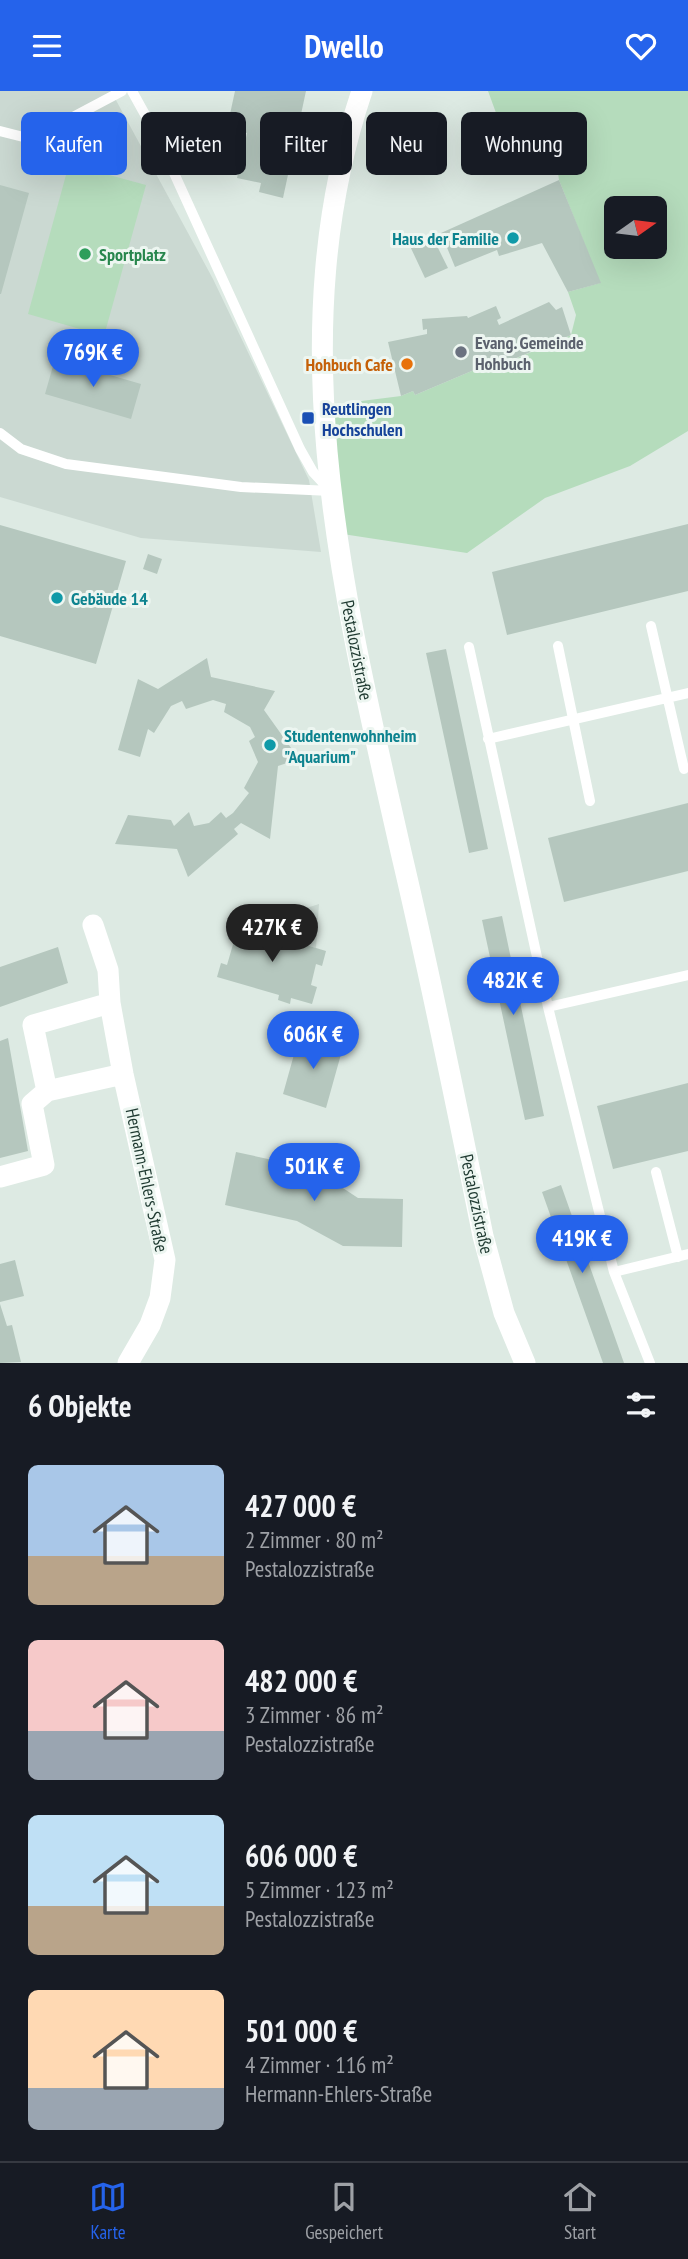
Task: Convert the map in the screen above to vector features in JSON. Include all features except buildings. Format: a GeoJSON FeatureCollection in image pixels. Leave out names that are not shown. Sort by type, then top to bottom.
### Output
{"type":"FeatureCollection","features":[{"type":"Feature","properties":{"kind":"street","name":"Pestalozzistraße"},"geometry":{"type":"LineString","coordinates":[[362,91],[335,195],[326,269],[321,366],[331,491],[344,582],[367,702],[483,1235],[504,1313],[526,1363]]}},
{"type":"Feature","properties":{"kind":"street","name":"Hermann-Ehlers-Straße"},"geometry":{"type":"LineString","coordinates":[[93,925],[108,970],[110,1003],[165,1260],[156,1307],[128,1363]]}},
{"type":"Feature","properties":{"kind":"street"},"geometry":{"type":"LineString","coordinates":[[47,1091],[33,1025],[110,1003]]}},
{"type":"Feature","properties":{"kind":"street"},"geometry":{"type":"LineString","coordinates":[[0,1177],[44,1165],[32,1104],[47,1091],[124,1074]]}},
{"type":"Feature","properties":{"kind":"lane"},"geometry":{"type":"LineString","coordinates":[[0,131],[59,146],[75,116],[122,91]]}},
{"type":"Feature","properties":{"kind":"lane"},"geometry":{"type":"LineString","coordinates":[[132,91],[170,163],[300,449],[313,472],[331,491]]}},
{"type":"Feature","properties":{"kind":"lane"},"geometry":{"type":"LineString","coordinates":[[0,433],[21,449],[66,464],[241,487],[331,491]]}},
{"type":"Feature","properties":{"kind":"lane"},"geometry":{"type":"LineString","coordinates":[[651,626],[684,769]]}},
{"type":"Feature","properties":{"kind":"lane"},"geometry":{"type":"LineString","coordinates":[[558,646],[590,801]]}},
{"type":"Feature","properties":{"kind":"lane"},"geometry":{"type":"LineString","coordinates":[[469,647],[548,1007],[614,1272],[650,1363]]}},
{"type":"Feature","properties":{"kind":"lane"},"geometry":{"type":"LineString","coordinates":[[488,739],[688,693]]}},
{"type":"Feature","properties":{"kind":"lane"},"geometry":{"type":"LineString","coordinates":[[548,1007],[688,975]]}},
{"type":"Feature","properties":{"kind":"lane"},"geometry":{"type":"LineString","coordinates":[[614,1272],[683,1255],[656,1172]]}},
{"type":"Feature","properties":{"kind":"shaded area"},"geometry":{"type":"Polygon","coordinates":[[[0,91],[111,91],[122,112],[21,112],[21,175],[127,175],[127,120],[141,146],[141,175],[157,175],[213,279],[309,480],[321,552],[141,538],[0,497],[0,91]]]}},
{"type":"Feature","properties":{"kind":"shaded area"},"geometry":{"type":"Polygon","coordinates":[[[319,904],[316,948],[247,927],[319,904]]]}},
{"type":"Feature","properties":{"kind":"green space"},"geometry":{"type":"Polygon","coordinates":[[[488,91],[688,91],[688,431],[630,466],[545,498],[467,553],[336,533],[322,406],[401,396],[413,391],[415,395],[493,362],[496,367],[571,335],[576,315],[568,292],[600,283],[558,175],[587,175],[587,112],[496,112],[488,91]]]}},
{"type":"Feature","properties":{"kind":"green space","name":"Sportplatz"},"geometry":{"type":"Polygon","coordinates":[[[66,175],[109,175],[146,185],[104,336],[28,314],[66,175]]]}},
{"type":"Feature","properties":{"kind":"place","name":"Haus der Familie"},"geometry":{"type":"Point","coordinates":[513,238]}},
{"type":"Feature","properties":{"kind":"place","name":"Sportplatz"},"geometry":{"type":"Point","coordinates":[85,254]}},
{"type":"Feature","properties":{"kind":"place","name":"Evang. Gemeinde Hohbuch"},"geometry":{"type":"Point","coordinates":[461,352]}},
{"type":"Feature","properties":{"kind":"place","name":"Hohbuch Cafe"},"geometry":{"type":"Point","coordinates":[407,364]}},
{"type":"Feature","properties":{"kind":"place","name":"Reutlingen Hochschulen"},"geometry":{"type":"Point","coordinates":[308,418]}},
{"type":"Feature","properties":{"kind":"place","name":"Gebäude 14"},"geometry":{"type":"Point","coordinates":[57,598]}},
{"type":"Feature","properties":{"kind":"place","name":"Studentenwohnheim \"Aquarium\""},"geometry":{"type":"Point","coordinates":[270,745]}}]}
